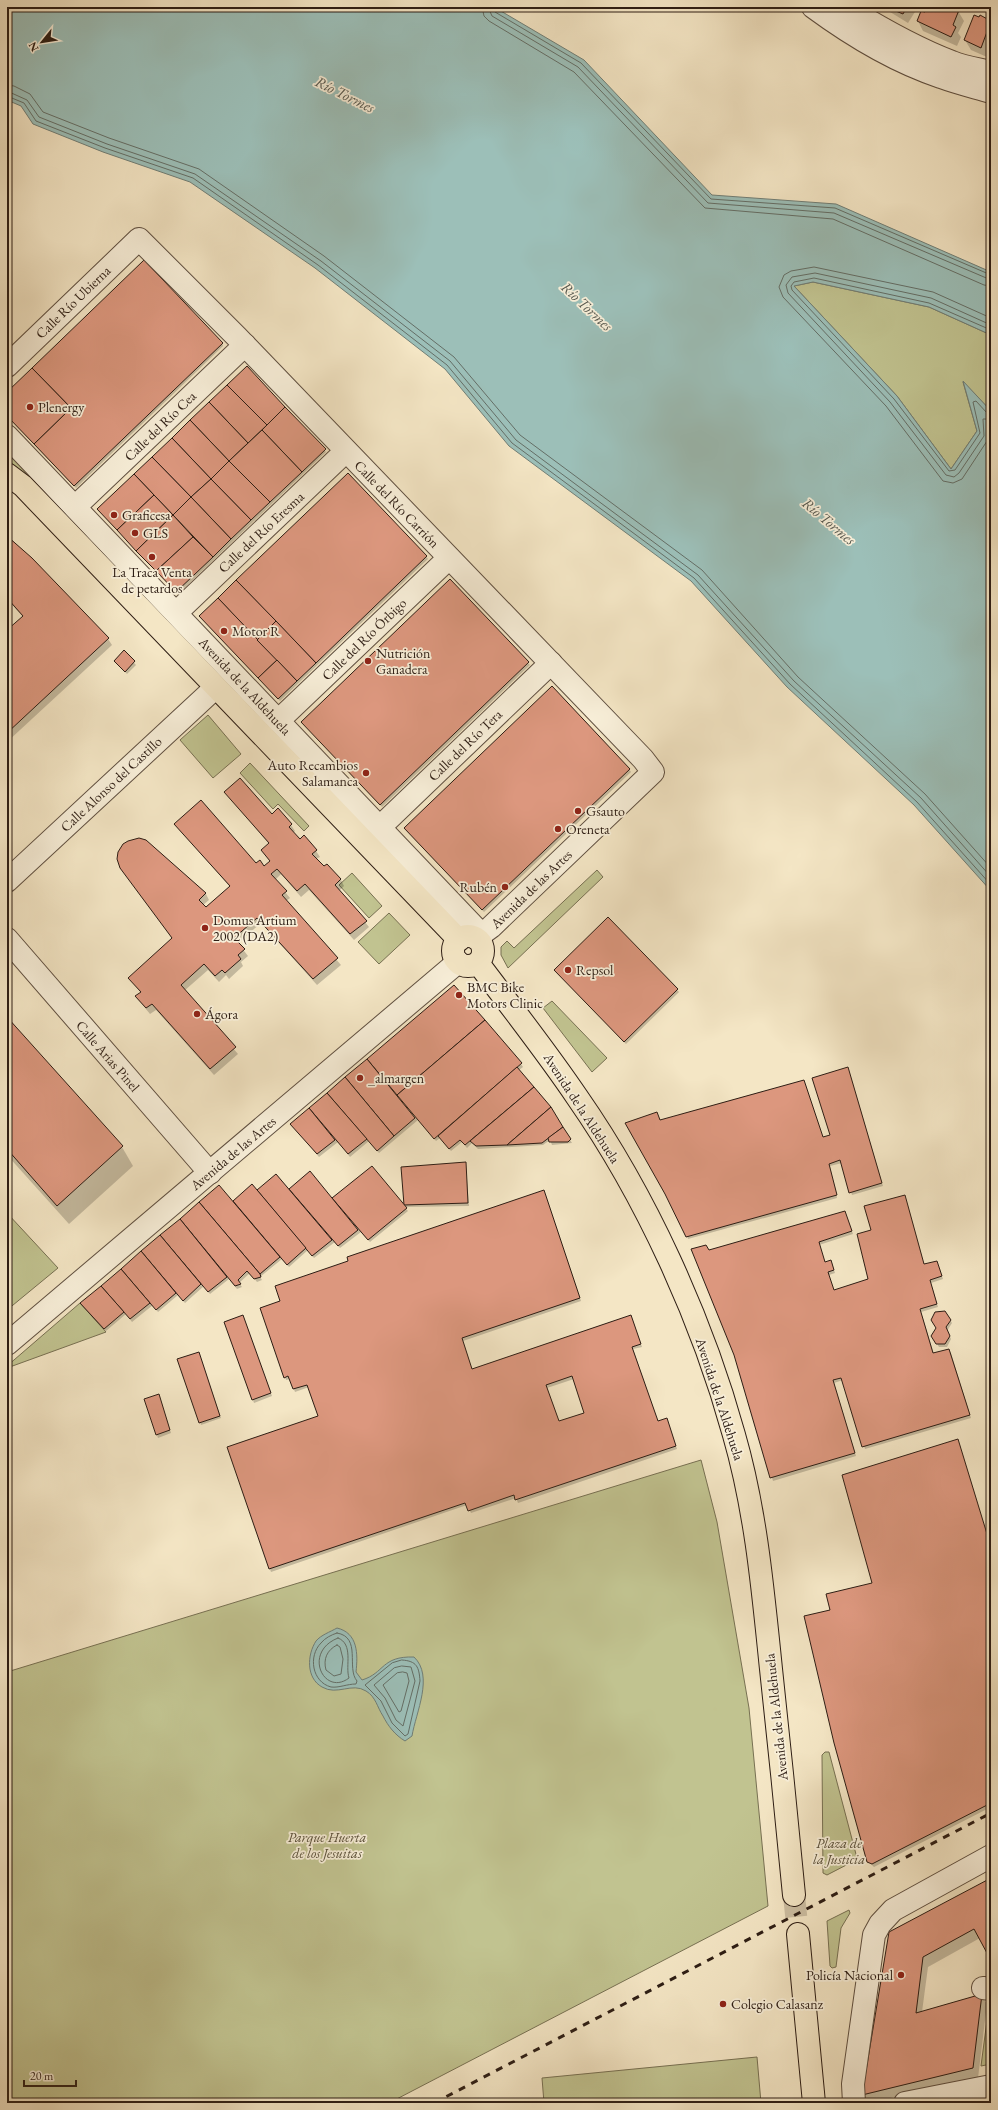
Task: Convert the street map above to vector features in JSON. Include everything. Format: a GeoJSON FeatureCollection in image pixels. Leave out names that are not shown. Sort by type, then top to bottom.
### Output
{"type":"FeatureCollection","features":[{"type":"Feature","properties":{"kind":"main road","name":"Avenida de la Aldehuela"},"geometry":{"type":"LineString","coordinates":[[7,474],[28,491],[215,688],[472,938]]}},
{"type":"Feature","properties":{"kind":"main road"},"geometry":{"type":"LineString","coordinates":[[468,962],[453,952],[455,945],[472,938]]}},
{"type":"Feature","properties":{"kind":"main road","name":"Avenida de la Aldehuela"},"geometry":{"type":"LineString","coordinates":[[468,962],[578,1098],[620,1166],[674,1270],[710,1358],[734,1434],[749,1496],[765,1606],[794,1895]]}},
{"type":"Feature","properties":{"kind":"main road"},"geometry":{"type":"LineString","coordinates":[[798,1934],[814,2103]]}},
{"type":"Feature","properties":{"kind":"street"},"geometry":{"type":"LineString","coordinates":[[813,7],[836,24],[874,46],[940,77],[991,92]]}},
{"type":"Feature","properties":{"kind":"street"},"geometry":{"type":"LineString","coordinates":[[846,7],[886,31],[923,50],[954,63],[991,72]]}},
{"type":"Feature","properties":{"kind":"street","name":"Calle del Río Carrión"},"geometry":{"type":"LineString","coordinates":[[139,239],[244,345],[551,663],[643,759],[653,772]]}},
{"type":"Feature","properties":{"kind":"street","name":"Calle Río Ubierna"},"geometry":{"type":"LineString","coordinates":[[7,366],[139,239]]}},
{"type":"Feature","properties":{"kind":"street","name":"Calle del Río Cea"},"geometry":{"type":"LineString","coordinates":[[75,507],[244,345]]}},
{"type":"Feature","properties":{"kind":"street","name":"Avenida de la Aldehuela"},"geometry":{"type":"LineString","coordinates":[[7,436],[380,827],[472,938]]}},
{"type":"Feature","properties":{"kind":"street","name":"Calle del Río Eresma"},"geometry":{"type":"LineString","coordinates":[[176,613],[346,451]]}},
{"type":"Feature","properties":{"kind":"street","name":"Calle del Río Órbigo"},"geometry":{"type":"LineString","coordinates":[[278,721],[449,558]]}},
{"type":"Feature","properties":{"kind":"street","name":"Calle del Río Tera"},"geometry":{"type":"LineString","coordinates":[[380,827],[551,663]]}},
{"type":"Feature","properties":{"kind":"street","name":"Calle Alonso del Castillo"},"geometry":{"type":"LineString","coordinates":[[7,881],[215,688]]}},
{"type":"Feature","properties":{"kind":"street","name":"Avenida de las Artes"},"geometry":{"type":"LineString","coordinates":[[472,938],[653,772]]}},
{"type":"Feature","properties":{"kind":"street","name":"Calle Arias Pinel"},"geometry":{"type":"LineString","coordinates":[[7,939],[210,1173]]}},
{"type":"Feature","properties":{"kind":"street","name":"Avenida de las Artes"},"geometry":{"type":"LineString","coordinates":[[7,1344],[210,1173],[468,962]]}},
{"type":"Feature","properties":{"kind":"street"},"geometry":{"type":"LineString","coordinates":[[854,2103],[853,2084],[874,1935],[880,1924],[893,1910],[991,1856]]}},
{"type":"Feature","properties":{"kind":"street"},"geometry":{"type":"LineString","coordinates":[[905,2103],[991,2086]]}},
{"type":"Feature","properties":{"kind":"green space"},"geometry":{"type":"Polygon","coordinates":[[[813,282],[929,307],[991,335],[991,411],[963,382],[977,431],[951,469],[897,396],[794,286],[813,282]]]}},
{"type":"Feature","properties":{"kind":"green space"},"geometry":{"type":"Polygon","coordinates":[[[7,449],[207,658],[204,660],[39,486],[7,460],[7,449]]]}},
{"type":"Feature","properties":{"kind":"green space"},"geometry":{"type":"Polygon","coordinates":[[[208,715],[241,754],[213,778],[180,740],[208,715]]]}},
{"type":"Feature","properties":{"kind":"green space"},"geometry":{"type":"Polygon","coordinates":[[[250,763],[309,826],[304,831],[278,804],[273,809],[240,773],[250,763]]]}},
{"type":"Feature","properties":{"kind":"green space"},"geometry":{"type":"Polygon","coordinates":[[[597,870],[603,877],[508,968],[501,955],[501,947],[507,941],[514,948],[597,870]]]}},
{"type":"Feature","properties":{"kind":"green space"},"geometry":{"type":"Polygon","coordinates":[[[352,873],[382,906],[369,918],[339,885],[352,873]]]}},
{"type":"Feature","properties":{"kind":"green space"},"geometry":{"type":"Polygon","coordinates":[[[389,913],[410,935],[379,964],[358,942],[389,913]]]}},
{"type":"Feature","properties":{"kind":"green space"},"geometry":{"type":"Polygon","coordinates":[[[552,1001],[607,1058],[592,1072],[543,1008],[552,1001]]]}},
{"type":"Feature","properties":{"kind":"green space"},"geometry":{"type":"Polygon","coordinates":[[[7,1213],[58,1268],[7,1310],[7,1213]]]}},
{"type":"Feature","properties":{"kind":"green space"},"geometry":{"type":"Polygon","coordinates":[[[80,1303],[106,1332],[7,1368],[7,1366],[80,1303]]]}},
{"type":"Feature","properties":{"kind":"green space","name":"Parque Huerta de los Jesuitas"},"geometry":{"type":"Polygon","coordinates":[[[701,1460],[717,1522],[749,1708],[768,1906],[389,2103],[7,2103],[7,1672],[701,1460]]]}},
{"type":"Feature","properties":{"kind":"green space","name":"Plaza de la Justicia"},"geometry":{"type":"Polygon","coordinates":[[[825,1752],[829,1752],[857,1858],[856,1860],[827,1875],[823,1873],[822,1755],[825,1752]]]}},
{"type":"Feature","properties":{"kind":"green space"},"geometry":{"type":"Polygon","coordinates":[[[849,1910],[850,1913],[841,1928],[836,1967],[832,1968],[830,1966],[827,1921],[849,1910]]]}},
{"type":"Feature","properties":{"kind":"green space"},"geometry":{"type":"Polygon","coordinates":[[[989,2005],[991,2006],[991,2064],[981,2066],[989,2005]]]}},
{"type":"Feature","properties":{"kind":"green space"},"geometry":{"type":"Polygon","coordinates":[[[757,2057],[761,2103],[544,2103],[542,2078],[757,2057]]]}},
{"type":"Feature","properties":{"kind":"water","name":"Río Tormes"},"geometry":{"type":"Polygon","coordinates":[[[7,7],[494,7],[584,60],[712,195],[836,204],[991,272],[991,335],[929,307],[813,282],[794,286],[897,396],[951,469],[977,431],[963,381],[991,411],[991,891],[914,805],[787,687],[691,581],[509,446],[445,369],[315,268],[190,182],[103,152],[33,124],[21,106],[7,100],[7,7]]]}},
{"type":"Feature","properties":{"kind":"water"},"geometry":{"type":"Polygon","coordinates":[[[337,1628],[349,1634],[353,1639],[357,1658],[356,1672],[362,1680],[369,1677],[395,1659],[414,1657],[420,1665],[423,1674],[422,1695],[412,1736],[405,1741],[390,1727],[369,1693],[355,1688],[339,1690],[328,1689],[322,1687],[313,1678],[310,1659],[313,1647],[320,1637],[337,1628]]]}},
{"type":"Feature","properties":{"kind":"building"},"geometry":{"type":"Polygon","coordinates":[[[891,7],[907,7],[903,14],[891,9],[891,7]]]}},
{"type":"Feature","properties":{"kind":"building"},"geometry":{"type":"Polygon","coordinates":[[[927,7],[956,7],[959,10],[953,25],[956,27],[951,37],[917,21],[921,11],[925,12],[927,7]]]}},
{"type":"Feature","properties":{"kind":"building"},"geometry":{"type":"Polygon","coordinates":[[[974,15],[979,17],[980,15],[991,21],[981,48],[964,40],[974,15]]]}},
{"type":"Feature","properties":{"kind":"building"},"geometry":{"type":"Polygon","coordinates":[[[144,260],[223,343],[74,486],[34,444],[71,408],[32,368],[144,260]]]}},
{"type":"Feature","properties":{"kind":"building"},"geometry":{"type":"Polygon","coordinates":[[[247,366],[285,407],[267,425],[227,385],[247,366]]]}},
{"type":"Feature","properties":{"kind":"building"},"geometry":{"type":"Polygon","coordinates":[[[32,368],[71,408],[34,444],[7,416],[7,392],[32,368]]]}},
{"type":"Feature","properties":{"kind":"building"},"geometry":{"type":"Polygon","coordinates":[[[227,385],[267,425],[248,443],[209,402],[227,385]]]}},
{"type":"Feature","properties":{"kind":"building"},"geometry":{"type":"Polygon","coordinates":[[[209,402],[248,443],[229,461],[190,420],[209,402]]]}},
{"type":"Feature","properties":{"kind":"building"},"geometry":{"type":"Polygon","coordinates":[[[285,407],[326,449],[302,472],[262,430],[285,407]]]}},
{"type":"Feature","properties":{"kind":"building"},"geometry":{"type":"Polygon","coordinates":[[[190,420],[229,461],[211,479],[172,438],[190,420]]]}},
{"type":"Feature","properties":{"kind":"building"},"geometry":{"type":"Polygon","coordinates":[[[262,430],[302,472],[270,502],[229,461],[262,430]]]}},
{"type":"Feature","properties":{"kind":"building"},"geometry":{"type":"Polygon","coordinates":[[[172,438],[211,479],[191,497],[152,457],[172,438]]]}},
{"type":"Feature","properties":{"kind":"building"},"geometry":{"type":"Polygon","coordinates":[[[152,457],[191,497],[173,515],[134,474],[152,457]]]}},
{"type":"Feature","properties":{"kind":"building"},"geometry":{"type":"Polygon","coordinates":[[[229,461],[270,502],[251,520],[211,479],[229,461]]]}},
{"type":"Feature","properties":{"kind":"building"},"geometry":{"type":"Polygon","coordinates":[[[348,473],[427,556],[316,663],[236,580],[348,473]]]}},
{"type":"Feature","properties":{"kind":"building"},"geometry":{"type":"Polygon","coordinates":[[[134,474],[154,495],[117,530],[97,509],[134,474]]]}},
{"type":"Feature","properties":{"kind":"building"},"geometry":{"type":"Polygon","coordinates":[[[211,479],[251,520],[231,539],[191,497],[211,479]]]}},
{"type":"Feature","properties":{"kind":"building"},"geometry":{"type":"Polygon","coordinates":[[[154,495],[173,515],[136,551],[117,530],[154,495]]]}},
{"type":"Feature","properties":{"kind":"building"},"geometry":{"type":"Polygon","coordinates":[[[191,497],[231,539],[213,557],[173,515],[191,497]]]}},
{"type":"Feature","properties":{"kind":"building"},"geometry":{"type":"Polygon","coordinates":[[[173,515],[193,537],[156,571],[136,551],[173,515]]]}},
{"type":"Feature","properties":{"kind":"building"},"geometry":{"type":"Polygon","coordinates":[[[7,536],[32,558],[109,638],[7,733],[7,630],[23,616],[7,598],[7,536]]]}},
{"type":"Feature","properties":{"kind":"building"},"geometry":{"type":"Polygon","coordinates":[[[193,537],[213,557],[176,592],[156,571],[193,537]]]}},
{"type":"Feature","properties":{"kind":"building"},"geometry":{"type":"Polygon","coordinates":[[[450,579],[529,662],[380,805],[301,722],[450,579]]]}},
{"type":"Feature","properties":{"kind":"building"},"geometry":{"type":"Polygon","coordinates":[[[236,580],[276,621],[257,640],[218,598],[236,580]]]}},
{"type":"Feature","properties":{"kind":"building"},"geometry":{"type":"Polygon","coordinates":[[[218,598],[277,660],[258,678],[199,616],[218,598]]]}},
{"type":"Feature","properties":{"kind":"building"},"geometry":{"type":"Polygon","coordinates":[[[276,621],[316,663],[297,681],[257,640],[276,621]]]}},
{"type":"Feature","properties":{"kind":"building"},"geometry":{"type":"Polygon","coordinates":[[[124,650],[135,661],[125,672],[114,661],[124,650]]]}},
{"type":"Feature","properties":{"kind":"building"},"geometry":{"type":"Polygon","coordinates":[[[277,660],[297,681],[278,699],[258,678],[277,660]]]}},
{"type":"Feature","properties":{"kind":"building"},"geometry":{"type":"Polygon","coordinates":[[[552,686],[630,769],[482,910],[404,828],[552,686]]]}},
{"type":"Feature","properties":{"kind":"building","name":"Domus Artium 2002 (DA2)"},"geometry":{"type":"Polygon","coordinates":[[[240,778],[272,814],[278,808],[292,824],[289,827],[300,839],[304,835],[317,850],[312,854],[324,866],[327,864],[341,879],[335,885],[367,921],[350,934],[305,884],[297,891],[277,869],[271,874],[287,891],[282,895],[338,958],[313,979],[257,918],[234,938],[245,949],[238,955],[241,959],[225,973],[222,970],[215,976],[204,964],[181,985],[236,1047],[210,1069],[152,1004],[146,1008],[135,996],[141,992],[128,978],[172,938],[120,868],[117,859],[118,852],[123,844],[139,838],[146,840],[206,893],[199,900],[206,907],[230,886],[174,824],[201,800],[256,863],[260,860],[264,866],[270,861],[261,850],[269,843],[224,792],[240,778]]]}},
{"type":"Feature","properties":{"kind":"building"},"geometry":{"type":"Polygon","coordinates":[[[608,917],[678,989],[624,1042],[554,970],[608,917]]]}},
{"type":"Feature","properties":{"kind":"building"},"geometry":{"type":"Polygon","coordinates":[[[454,985],[485,1020],[397,1095],[367,1059],[454,985]]]}},
{"type":"Feature","properties":{"kind":"building"},"geometry":{"type":"Polygon","coordinates":[[[7,1017],[123,1146],[57,1206],[7,1149],[7,1017]]]}},
{"type":"Feature","properties":{"kind":"building"},"geometry":{"type":"Polygon","coordinates":[[[485,1020],[522,1063],[434,1139],[397,1095],[485,1020]]]}},
{"type":"Feature","properties":{"kind":"building"},"geometry":{"type":"Polygon","coordinates":[[[367,1059],[415,1118],[394,1136],[345,1077],[367,1059]]]}},
{"type":"Feature","properties":{"kind":"building"},"geometry":{"type":"Polygon","coordinates":[[[517,1067],[534,1087],[465,1145],[460,1140],[449,1149],[438,1136],[517,1067]]]}},
{"type":"Feature","properties":{"kind":"building"},"geometry":{"type":"Polygon","coordinates":[[[848,1067],[882,1183],[849,1193],[840,1160],[829,1164],[837,1195],[686,1237],[665,1194],[625,1123],[657,1112],[660,1120],[804,1080],[823,1137],[830,1135],[812,1078],[848,1067]]]}},
{"type":"Feature","properties":{"kind":"building"},"geometry":{"type":"Polygon","coordinates":[[[345,1077],[394,1136],[377,1151],[327,1093],[345,1077]]]}},
{"type":"Feature","properties":{"kind":"building"},"geometry":{"type":"Polygon","coordinates":[[[534,1087],[551,1107],[507,1145],[476,1146],[470,1141],[534,1087]]]}},
{"type":"Feature","properties":{"kind":"building"},"geometry":{"type":"Polygon","coordinates":[[[327,1093],[367,1139],[348,1154],[309,1108],[327,1093]]]}},
{"type":"Feature","properties":{"kind":"building"},"geometry":{"type":"Polygon","coordinates":[[[551,1107],[563,1127],[542,1143],[507,1145],[551,1107]]]}},
{"type":"Feature","properties":{"kind":"building"},"geometry":{"type":"Polygon","coordinates":[[[309,1108],[335,1140],[317,1154],[290,1124],[309,1108]]]}},
{"type":"Feature","properties":{"kind":"building"},"geometry":{"type":"Polygon","coordinates":[[[563,1127],[571,1139],[568,1142],[549,1142],[548,1138],[563,1127]]]}},
{"type":"Feature","properties":{"kind":"building"},"geometry":{"type":"Polygon","coordinates":[[[466,1162],[468,1203],[404,1205],[401,1167],[466,1162]]]}},
{"type":"Feature","properties":{"kind":"building"},"geometry":{"type":"Polygon","coordinates":[[[372,1166],[407,1208],[368,1240],[332,1198],[372,1166]]]}},
{"type":"Feature","properties":{"kind":"building"},"geometry":{"type":"Polygon","coordinates":[[[310,1171],[358,1230],[338,1246],[289,1189],[310,1171]]]}},
{"type":"Feature","properties":{"kind":"building"},"geometry":{"type":"Polygon","coordinates":[[[276,1174],[332,1240],[312,1256],[257,1190],[276,1174]]]}},
{"type":"Feature","properties":{"kind":"building"},"geometry":{"type":"Polygon","coordinates":[[[252,1184],[306,1248],[287,1265],[233,1201],[252,1184]]]}},
{"type":"Feature","properties":{"kind":"building"},"geometry":{"type":"Polygon","coordinates":[[[219,1185],[280,1257],[260,1274],[199,1202],[219,1185]]]}},
{"type":"Feature","properties":{"kind":"building"},"geometry":{"type":"Polygon","coordinates":[[[544,1190],[580,1298],[462,1338],[472,1369],[631,1315],[641,1344],[632,1347],[658,1421],[667,1418],[676,1446],[515,1500],[514,1495],[468,1511],[465,1503],[269,1569],[227,1447],[318,1416],[307,1385],[293,1389],[288,1376],[284,1378],[260,1308],[280,1301],[275,1286],[348,1261],[347,1257],[544,1190]],[[572,1376],[546,1385],[559,1421],[584,1413],[572,1376]]]}},
{"type":"Feature","properties":{"kind":"building"},"geometry":{"type":"Polygon","coordinates":[[[905,1195],[924,1264],[937,1261],[942,1276],[930,1280],[937,1304],[920,1309],[933,1353],[949,1349],[970,1415],[862,1447],[841,1378],[833,1380],[855,1453],[770,1478],[734,1355],[691,1249],[706,1245],[709,1250],[845,1211],[852,1231],[819,1242],[825,1262],[831,1260],[834,1270],[828,1272],[834,1290],[868,1279],[857,1234],[871,1230],[864,1206],[905,1195]]]}},
{"type":"Feature","properties":{"kind":"building"},"geometry":{"type":"Polygon","coordinates":[[[199,1202],[261,1277],[254,1279],[247,1271],[238,1280],[241,1284],[235,1286],[180,1219],[199,1202]]]}},
{"type":"Feature","properties":{"kind":"building"},"geometry":{"type":"Polygon","coordinates":[[[180,1219],[227,1277],[208,1292],[160,1235],[180,1219]]]}},
{"type":"Feature","properties":{"kind":"building"},"geometry":{"type":"Polygon","coordinates":[[[160,1235],[201,1284],[183,1301],[141,1251],[160,1235]]]}},
{"type":"Feature","properties":{"kind":"building"},"geometry":{"type":"Polygon","coordinates":[[[141,1251],[176,1293],[156,1310],[121,1269],[141,1251]]]}},
{"type":"Feature","properties":{"kind":"building"},"geometry":{"type":"Polygon","coordinates":[[[121,1269],[150,1303],[130,1319],[101,1286],[121,1269]]]}},
{"type":"Feature","properties":{"kind":"building"},"geometry":{"type":"Polygon","coordinates":[[[101,1286],[124,1312],[104,1329],[80,1303],[101,1286]]]}},
{"type":"Feature","properties":{"kind":"building"},"geometry":{"type":"Polygon","coordinates":[[[945,1311],[951,1320],[946,1327],[950,1336],[945,1344],[936,1344],[931,1336],[936,1328],[931,1320],[935,1312],[945,1311]]]}},
{"type":"Feature","properties":{"kind":"building"},"geometry":{"type":"Polygon","coordinates":[[[243,1315],[271,1393],[252,1400],[224,1322],[243,1315]]]}},
{"type":"Feature","properties":{"kind":"building"},"geometry":{"type":"Polygon","coordinates":[[[199,1352],[220,1416],[199,1423],[177,1359],[199,1352]]]}},
{"type":"Feature","properties":{"kind":"building"},"geometry":{"type":"Polygon","coordinates":[[[159,1394],[170,1430],[156,1435],[144,1399],[159,1394]]]}},
{"type":"Feature","properties":{"kind":"building"},"geometry":{"type":"Polygon","coordinates":[[[958,1439],[991,1547],[991,1626],[989,1627],[991,1637],[991,1803],[872,1864],[867,1862],[834,1743],[804,1616],[830,1610],[826,1594],[872,1583],[842,1475],[958,1439]]]}},
{"type":"Feature","properties":{"kind":"building","name":"Policía Nacional"},"geometry":{"type":"Polygon","coordinates":[[[991,1878],[991,1930],[988,1955],[974,1929],[923,1957],[916,2013],[982,1994],[973,2068],[862,2095],[889,1932],[991,1878]]]}},
{"type":"Feature","properties":{"kind":"tunnel"},"geometry":{"type":"LineString","coordinates":[[794,1895],[798,1934]]}},
{"type":"Feature","properties":{"kind":"railway"},"geometry":{"type":"LineString","coordinates":[[434,2103],[991,1813]]}},
{"type":"Feature","properties":{"kind":"place","name":"Plenergy"},"geometry":{"type":"Point","coordinates":[30,407]}},
{"type":"Feature","properties":{"kind":"place","name":"Graficesa"},"geometry":{"type":"Point","coordinates":[114,515]}},
{"type":"Feature","properties":{"kind":"place","name":"GLS"},"geometry":{"type":"Point","coordinates":[135,533]}},
{"type":"Feature","properties":{"kind":"place","name":"La Traca Venta de petardos"},"geometry":{"type":"Point","coordinates":[152,557]}},
{"type":"Feature","properties":{"kind":"place","name":"Motor R"},"geometry":{"type":"Point","coordinates":[224,631]}},
{"type":"Feature","properties":{"kind":"place","name":"Nutrición Ganadera"},"geometry":{"type":"Point","coordinates":[368,661]}},
{"type":"Feature","properties":{"kind":"place","name":"Auto Recambios Salamanca"},"geometry":{"type":"Point","coordinates":[366,773]}},
{"type":"Feature","properties":{"kind":"place","name":"Gsauto"},"geometry":{"type":"Point","coordinates":[578,811]}},
{"type":"Feature","properties":{"kind":"place","name":"Oreneta"},"geometry":{"type":"Point","coordinates":[558,829]}},
{"type":"Feature","properties":{"kind":"place","name":"Rubén"},"geometry":{"type":"Point","coordinates":[505,887]}},
{"type":"Feature","properties":{"kind":"place","name":"Domus Artium 2002 (DA2)"},"geometry":{"type":"Point","coordinates":[205,928]}},
{"type":"Feature","properties":{"kind":"place","name":"Repsol"},"geometry":{"type":"Point","coordinates":[568,970]}},
{"type":"Feature","properties":{"kind":"place","name":"BMC Bike Motors Clinic"},"geometry":{"type":"Point","coordinates":[459,995]}},
{"type":"Feature","properties":{"kind":"place","name":"Ágora"},"geometry":{"type":"Point","coordinates":[197,1014]}},
{"type":"Feature","properties":{"kind":"place","name":"_almargen"},"geometry":{"type":"Point","coordinates":[360,1078]}},
{"type":"Feature","properties":{"kind":"place","name":"Policía Nacional"},"geometry":{"type":"Point","coordinates":[901,1975]}},
{"type":"Feature","properties":{"kind":"place","name":"Colegio Calasanz"},"geometry":{"type":"Point","coordinates":[723,2004]}}]}
